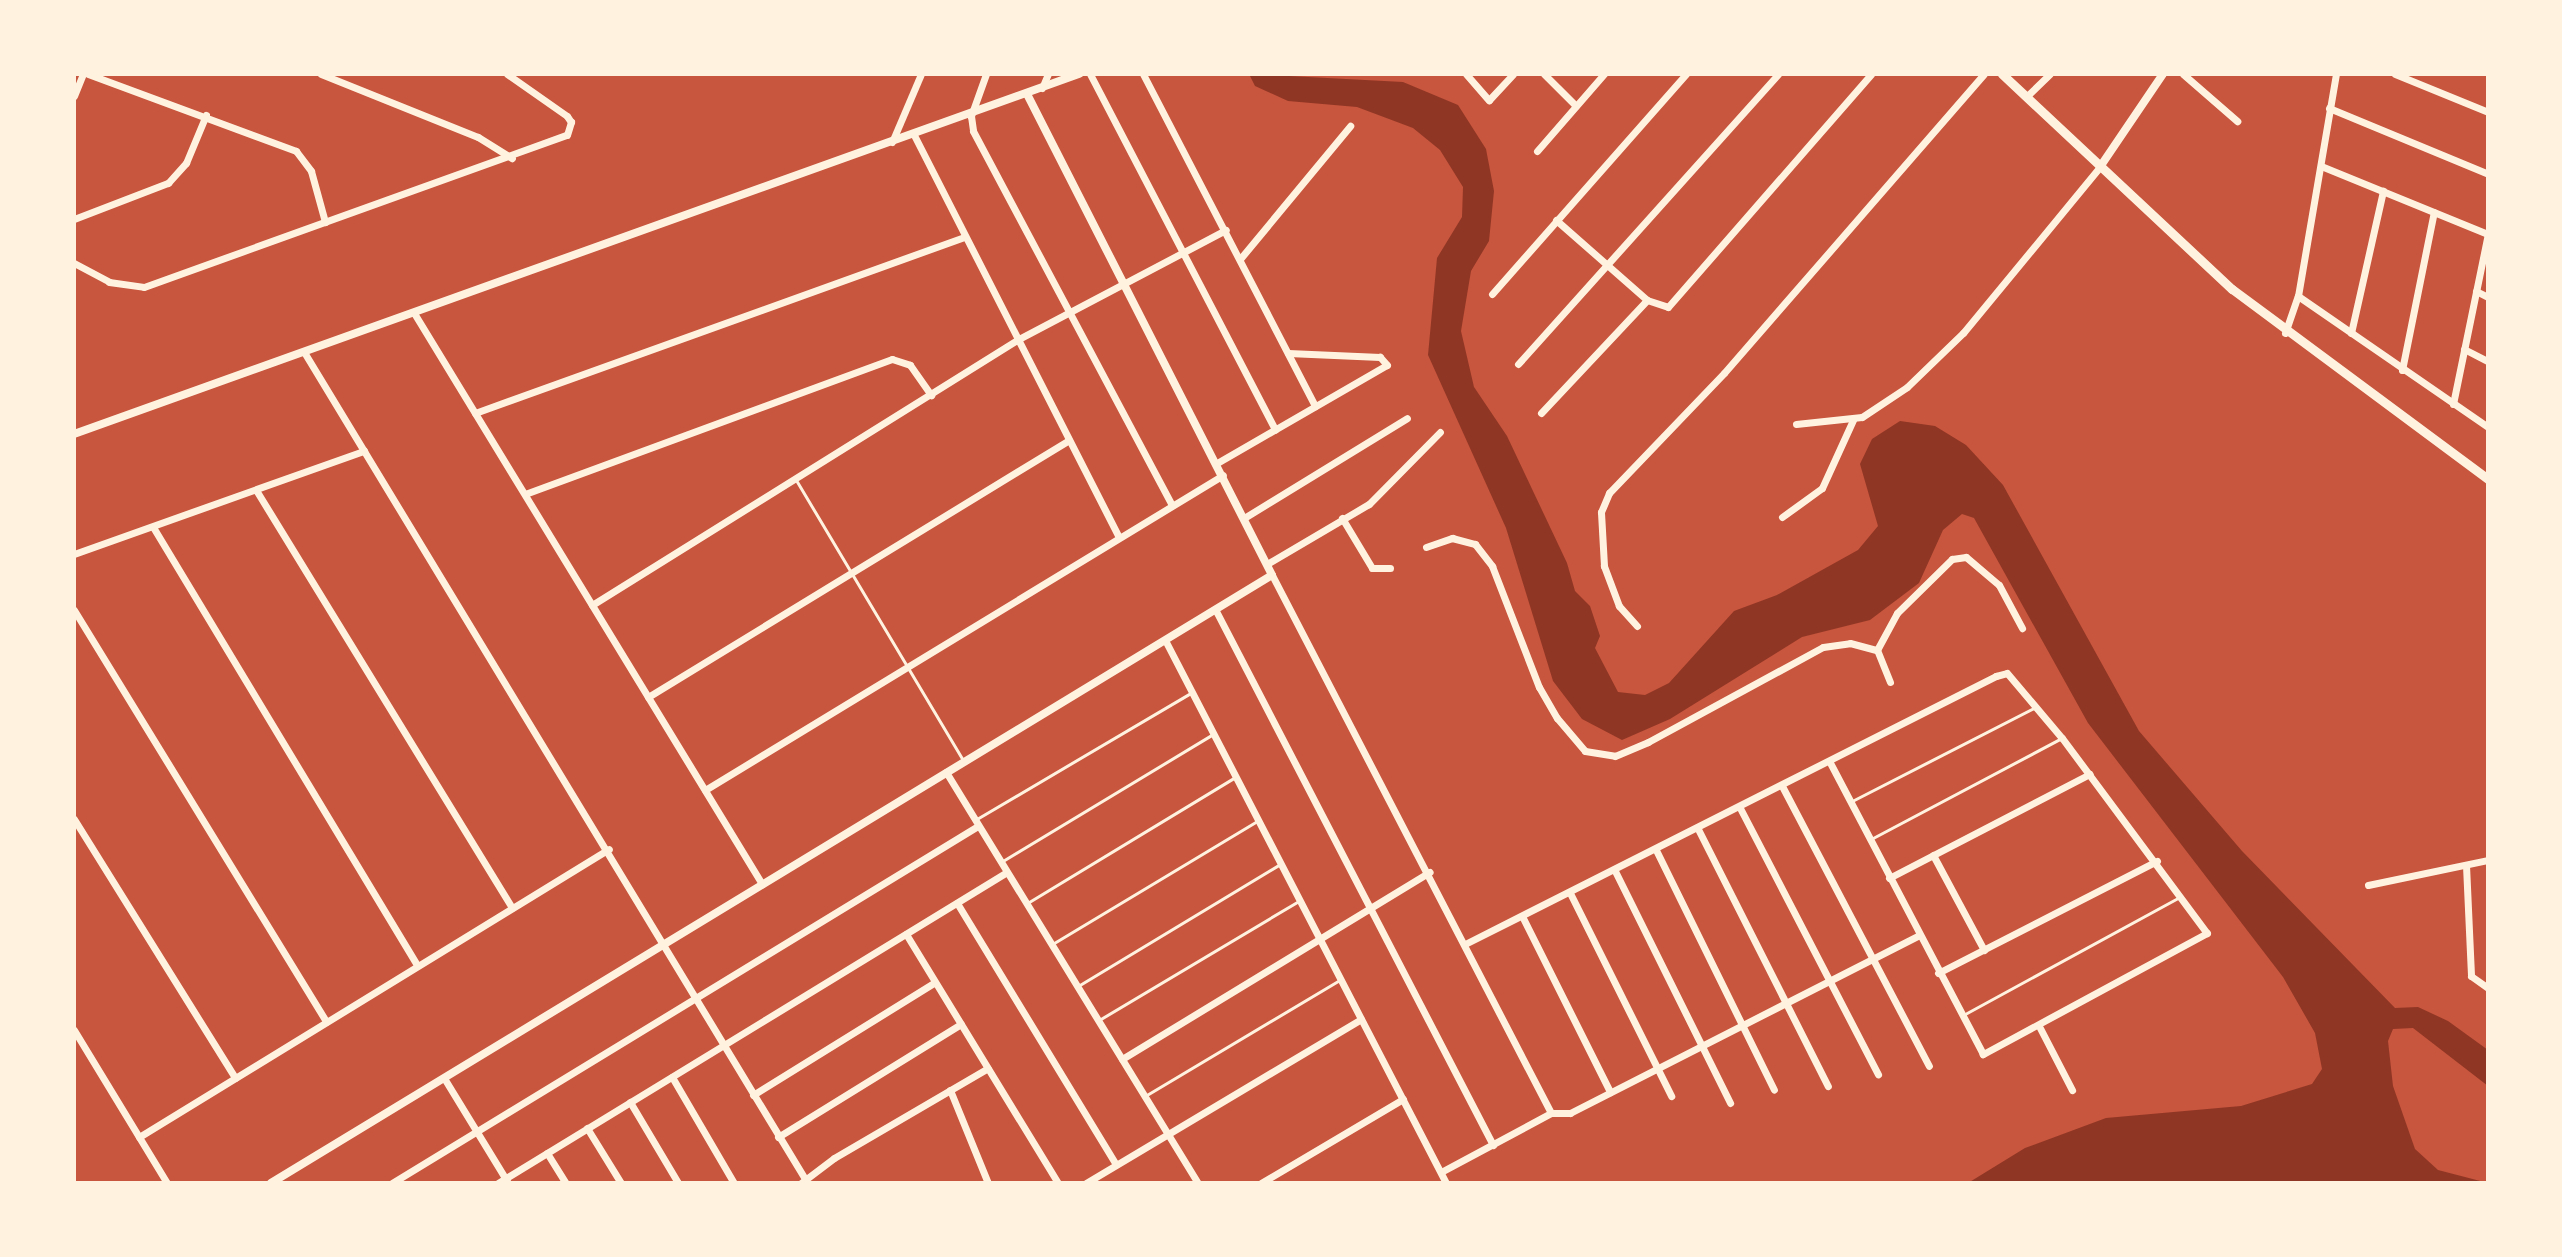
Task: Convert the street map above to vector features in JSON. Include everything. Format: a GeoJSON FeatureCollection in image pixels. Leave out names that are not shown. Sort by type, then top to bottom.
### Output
{"type":"FeatureCollection","features":[{"type":"Feature","properties":{"kind":"main road"},"geometry":{"type":"LineString","coordinates":[[2002,74],[2196,258],[2285,333],[2488,479]]}},
{"type":"Feature","properties":{"kind":"street"},"geometry":{"type":"LineString","coordinates":[[74,96],[86,74],[206,115],[303,157],[325,222]]}},
{"type":"Feature","properties":{"kind":"street"},"geometry":{"type":"LineString","coordinates":[[321,74],[478,137],[512,158]]}},
{"type":"Feature","properties":{"kind":"street"},"geometry":{"type":"LineString","coordinates":[[74,263],[133,288],[560,139],[570,129],[567,116],[507,74]]}},
{"type":"Feature","properties":{"kind":"street"},"geometry":{"type":"LineString","coordinates":[[892,143],[921,74]]}},
{"type":"Feature","properties":{"kind":"street"},"geometry":{"type":"LineString","coordinates":[[986,74],[971,116],[976,138],[1172,505]]}},
{"type":"Feature","properties":{"kind":"street"},"geometry":{"type":"LineString","coordinates":[[1042,88],[1048,74]]}},
{"type":"Feature","properties":{"kind":"street"},"geometry":{"type":"LineString","coordinates":[[74,434],[971,116],[1079,74]]}},
{"type":"Feature","properties":{"kind":"street"},"geometry":{"type":"LineString","coordinates":[[1090,74],[1275,430]]}},
{"type":"Feature","properties":{"kind":"street"},"geometry":{"type":"LineString","coordinates":[[1143,74],[1315,406]]}},
{"type":"Feature","properties":{"kind":"street"},"geometry":{"type":"LineString","coordinates":[[1466,74],[1485,100],[1513,74]]}},
{"type":"Feature","properties":{"kind":"street"},"geometry":{"type":"LineString","coordinates":[[1544,74],[1576,106]]}},
{"type":"Feature","properties":{"kind":"street"},"geometry":{"type":"LineString","coordinates":[[1537,151],[1604,74]]}},
{"type":"Feature","properties":{"kind":"street"},"geometry":{"type":"LineString","coordinates":[[1492,294],[1686,74]]}},
{"type":"Feature","properties":{"kind":"street"},"geometry":{"type":"LineString","coordinates":[[1518,364],[1609,267],[1778,74]]}},
{"type":"Feature","properties":{"kind":"street"},"geometry":{"type":"LineString","coordinates":[[1556,220],[1647,300],[1661,308],[1674,303],[1871,74]]}},
{"type":"Feature","properties":{"kind":"street"},"geometry":{"type":"LineString","coordinates":[[1637,626],[1619,606],[1604,566],[1601,512],[1609,493],[1742,353],[1984,74]]}},
{"type":"Feature","properties":{"kind":"street"},"geometry":{"type":"LineString","coordinates":[[2026,97],[2050,74]]}},
{"type":"Feature","properties":{"kind":"street"},"geometry":{"type":"LineString","coordinates":[[1796,424],[1853,420],[1884,404],[1934,364],[2100,167],[2163,74]]}},
{"type":"Feature","properties":{"kind":"street"},"geometry":{"type":"LineString","coordinates":[[2183,74],[2237,121]]}},
{"type":"Feature","properties":{"kind":"street"},"geometry":{"type":"LineString","coordinates":[[2285,333],[2298,296],[2336,74]]}},
{"type":"Feature","properties":{"kind":"street"},"geometry":{"type":"LineString","coordinates":[[2395,74],[2488,112]]}},
{"type":"Feature","properties":{"kind":"street"},"geometry":{"type":"LineString","coordinates":[[1027,94],[1272,575],[1430,872],[1551,1113]]}},
{"type":"Feature","properties":{"kind":"street"},"geometry":{"type":"LineString","coordinates":[[2329,108],[2488,174]]}},
{"type":"Feature","properties":{"kind":"street"},"geometry":{"type":"LineString","coordinates":[[74,219],[168,183],[186,163],[206,115]]}},
{"type":"Feature","properties":{"kind":"street"},"geometry":{"type":"LineString","coordinates":[[1240,259],[1350,126]]}},
{"type":"Feature","properties":{"kind":"street"},"geometry":{"type":"LineString","coordinates":[[914,135],[1119,537]]}},
{"type":"Feature","properties":{"kind":"street"},"geometry":{"type":"LineString","coordinates":[[2321,166],[2488,234],[2453,404]]}},
{"type":"Feature","properties":{"kind":"street"},"geometry":{"type":"LineString","coordinates":[[2351,333],[2383,191]]}},
{"type":"Feature","properties":{"kind":"street"},"geometry":{"type":"LineString","coordinates":[[2402,370],[2434,212]]}},
{"type":"Feature","properties":{"kind":"street"},"geometry":{"type":"LineString","coordinates":[[592,605],[1017,340],[1226,230]]}},
{"type":"Feature","properties":{"kind":"street"},"geometry":{"type":"LineString","coordinates":[[475,413],[964,237]]}},
{"type":"Feature","properties":{"kind":"street"},"geometry":{"type":"LineString","coordinates":[[2476,291],[2488,297]]}},
{"type":"Feature","properties":{"kind":"street"},"geometry":{"type":"LineString","coordinates":[[2298,296],[2488,427]]}},
{"type":"Feature","properties":{"kind":"street"},"geometry":{"type":"LineString","coordinates":[[1541,413],[1647,300]]}},
{"type":"Feature","properties":{"kind":"street"},"geometry":{"type":"LineString","coordinates":[[414,313],[762,884]]}},
{"type":"Feature","properties":{"kind":"street"},"geometry":{"type":"LineString","coordinates":[[2464,349],[2488,361]]}},
{"type":"Feature","properties":{"kind":"street"},"geometry":{"type":"LineString","coordinates":[[304,352],[609,849],[803,1181],[988,1068]]}},
{"type":"Feature","properties":{"kind":"street"},"geometry":{"type":"LineString","coordinates":[[1217,463],[1386,367],[1380,357],[1288,353]]}},
{"type":"Feature","properties":{"kind":"street"},"geometry":{"type":"LineString","coordinates":[[525,494],[892,359],[910,365],[931,395]]}},
{"type":"Feature","properties":{"kind":"street"},"geometry":{"type":"LineString","coordinates":[[1244,518],[1407,418]]}},
{"type":"Feature","properties":{"kind":"street"},"geometry":{"type":"LineString","coordinates":[[1782,517],[1822,488],[1853,420]]}},
{"type":"Feature","properties":{"kind":"street"},"geometry":{"type":"LineString","coordinates":[[1267,564],[1377,498],[1440,432]]}},
{"type":"Feature","properties":{"kind":"street"},"geometry":{"type":"LineString","coordinates":[[648,697],[1069,440]]}},
{"type":"Feature","properties":{"kind":"street"},"geometry":{"type":"LineString","coordinates":[[74,554],[364,451]]}},
{"type":"Feature","properties":{"kind":"street"},"geometry":{"type":"LineString","coordinates":[[705,790],[1223,475]]}},
{"type":"Feature","properties":{"kind":"street"},"geometry":{"type":"LineString","coordinates":[[256,490],[512,908]]}},
{"type":"Feature","properties":{"kind":"street"},"geometry":{"type":"LineString","coordinates":[[1342,518],[1372,568],[1390,568]]}},
{"type":"Feature","properties":{"kind":"street"},"geometry":{"type":"LineString","coordinates":[[153,527],[417,965]]}},
{"type":"Feature","properties":{"kind":"street"},"geometry":{"type":"LineString","coordinates":[[1426,547],[1452,538],[1475,544],[1492,566],[1539,687],[1585,751],[1615,756],[1648,742],[1823,647],[1850,643],[1877,650]]}},
{"type":"Feature","properties":{"kind":"street"},"geometry":{"type":"LineString","coordinates":[[1877,650],[1897,613],[1952,559],[1966,557],[1999,585],[2022,628]]}},
{"type":"Feature","properties":{"kind":"street"},"geometry":{"type":"LineString","coordinates":[[271,1183],[1272,575]]}},
{"type":"Feature","properties":{"kind":"street"},"geometry":{"type":"LineString","coordinates":[[1215,609],[1493,1145]]}},
{"type":"Feature","properties":{"kind":"street"},"geometry":{"type":"LineString","coordinates":[[74,610],[326,1022]]}},
{"type":"Feature","properties":{"kind":"street"},"geometry":{"type":"LineString","coordinates":[[1165,640],[1446,1183]]}},
{"type":"Feature","properties":{"kind":"street"},"geometry":{"type":"LineString","coordinates":[[1877,650],[1890,682]]}},
{"type":"Feature","properties":{"kind":"street"},"geometry":{"type":"LineString","coordinates":[[1465,944],[2007,673],[2038,707],[2157,861],[2207,933],[2040,1028],[1983,1054],[1830,762]]}},
{"type":"Feature","properties":{"kind":"street"},"geometry":{"type":"LineString","coordinates":[[946,772],[1198,1183]]}},
{"type":"Feature","properties":{"kind":"street"},"geometry":{"type":"LineString","coordinates":[[1889,878],[2090,774]]}},
{"type":"Feature","properties":{"kind":"street"},"geometry":{"type":"LineString","coordinates":[[1782,786],[1929,1066]]}},
{"type":"Feature","properties":{"kind":"street"},"geometry":{"type":"LineString","coordinates":[[1740,808],[1878,1074]]}},
{"type":"Feature","properties":{"kind":"street"},"geometry":{"type":"LineString","coordinates":[[74,819],[235,1078]]}},
{"type":"Feature","properties":{"kind":"street"},"geometry":{"type":"LineString","coordinates":[[392,1183],[977,823]]}},
{"type":"Feature","properties":{"kind":"street"},"geometry":{"type":"LineString","coordinates":[[1698,829],[1828,1086]]}},
{"type":"Feature","properties":{"kind":"street"},"geometry":{"type":"LineString","coordinates":[[139,1137],[609,849]]}},
{"type":"Feature","properties":{"kind":"street"},"geometry":{"type":"LineString","coordinates":[[1656,850],[1774,1090]]}},
{"type":"Feature","properties":{"kind":"street"},"geometry":{"type":"LineString","coordinates":[[1933,855],[1984,950]]}},
{"type":"Feature","properties":{"kind":"street"},"geometry":{"type":"LineString","coordinates":[[2368,885],[2488,860]]}},
{"type":"Feature","properties":{"kind":"street"},"geometry":{"type":"LineString","coordinates":[[1938,973],[2157,861]]}},
{"type":"Feature","properties":{"kind":"street"},"geometry":{"type":"LineString","coordinates":[[2466,865],[2471,976],[2488,988]]}},
{"type":"Feature","properties":{"kind":"street"},"geometry":{"type":"LineString","coordinates":[[1615,871],[1730,1103]]}},
{"type":"Feature","properties":{"kind":"street"},"geometry":{"type":"LineString","coordinates":[[444,1078],[503,1181],[1007,872]]}},
{"type":"Feature","properties":{"kind":"street"},"geometry":{"type":"LineString","coordinates":[[1122,1059],[1430,872]]}},
{"type":"Feature","properties":{"kind":"street"},"geometry":{"type":"LineString","coordinates":[[1570,893],[1671,1096]]}},
{"type":"Feature","properties":{"kind":"street"},"geometry":{"type":"LineString","coordinates":[[957,903],[1116,1164]]}},
{"type":"Feature","properties":{"kind":"street"},"geometry":{"type":"LineString","coordinates":[[1522,916],[1610,1092]]}},
{"type":"Feature","properties":{"kind":"street"},"geometry":{"type":"LineString","coordinates":[[906,934],[1058,1183]]}},
{"type":"Feature","properties":{"kind":"street"},"geometry":{"type":"LineString","coordinates":[[1441,1172],[1551,1113],[1570,1113],[1919,935]]}},
{"type":"Feature","properties":{"kind":"street"},"geometry":{"type":"LineString","coordinates":[[753,1095],[935,982]]}},
{"type":"Feature","properties":{"kind":"street"},"geometry":{"type":"LineString","coordinates":[[1086,1183],[1361,1019]]}},
{"type":"Feature","properties":{"kind":"street"},"geometry":{"type":"LineString","coordinates":[[778,1137],[961,1024]]}},
{"type":"Feature","properties":{"kind":"street"},"geometry":{"type":"LineString","coordinates":[[2040,1028],[2072,1090]]}},
{"type":"Feature","properties":{"kind":"street"},"geometry":{"type":"LineString","coordinates":[[74,1030],[167,1183]]}},
{"type":"Feature","properties":{"kind":"street"},"geometry":{"type":"LineString","coordinates":[[672,1077],[734,1183]]}},
{"type":"Feature","properties":{"kind":"street"},"geometry":{"type":"LineString","coordinates":[[950,1090],[988,1183]]}},
{"type":"Feature","properties":{"kind":"street"},"geometry":{"type":"LineString","coordinates":[[1261,1183],[1403,1099]]}},
{"type":"Feature","properties":{"kind":"street"},"geometry":{"type":"LineString","coordinates":[[630,1102],[678,1183]]}},
{"type":"Feature","properties":{"kind":"street"},"geometry":{"type":"LineString","coordinates":[[587,1128],[621,1183]]}},
{"type":"Feature","properties":{"kind":"street"},"geometry":{"type":"LineString","coordinates":[[547,1153],[566,1183]]}},
{"type":"Feature","properties":{"kind":"lane"},"geometry":{"type":"LineString","coordinates":[[795,479],[964,762]]}},
{"type":"Feature","properties":{"kind":"lane"},"geometry":{"type":"LineString","coordinates":[[977,823],[1192,692]]}},
{"type":"Feature","properties":{"kind":"lane"},"geometry":{"type":"LineString","coordinates":[[1851,802],[2038,707]]}},
{"type":"Feature","properties":{"kind":"lane"},"geometry":{"type":"LineString","coordinates":[[1001,862],[1213,734]]}},
{"type":"Feature","properties":{"kind":"lane"},"geometry":{"type":"LineString","coordinates":[[1870,839],[2062,738]]}},
{"type":"Feature","properties":{"kind":"lane"},"geometry":{"type":"LineString","coordinates":[[1026,904],[1236,777]]}},
{"type":"Feature","properties":{"kind":"lane"},"geometry":{"type":"LineString","coordinates":[[1051,944],[1258,820]]}},
{"type":"Feature","properties":{"kind":"lane"},"geometry":{"type":"LineString","coordinates":[[1078,986],[1281,864]]}},
{"type":"Feature","properties":{"kind":"lane"},"geometry":{"type":"LineString","coordinates":[[1961,1017],[2183,895]]}},
{"type":"Feature","properties":{"kind":"lane"},"geometry":{"type":"LineString","coordinates":[[1099,1020],[1300,901]]}},
{"type":"Feature","properties":{"kind":"lane"},"geometry":{"type":"LineString","coordinates":[[1145,1096],[1341,979]]}},
{"type":"Feature","properties":{"kind":"shaded area"},"geometry":{"type":"Polygon","coordinates":[[[1249,74],[1403,82],[1458,105],[1486,149],[1494,191],[1489,241],[1471,271],[1461,331],[1474,387],[1507,436],[1567,563],[1575,591],[1590,606],[1600,636],[1595,648],[1618,692],[1645,695],[1669,683],[1734,611],[1777,595],[1858,550],[1878,526],[1860,464],[1872,439],[1900,421],[1935,426],[1966,445],[2003,485],[2139,731],[2242,851],[2395,1008],[2418,1007],[2448,1021],[2488,1050],[2488,1086],[2413,1028],[2393,1029],[2388,1041],[2393,1086],[2415,1149],[2438,1170],[2488,1183],[1968,1183],[2025,1148],[2106,1118],[2241,1106],[2312,1084],[2322,1069],[2315,1033],[2283,977],[2088,723],[1974,518],[1962,514],[1943,530],[1919,583],[1870,620],[1802,637],[1670,719],[1622,740],[1582,719],[1553,681],[1506,528],[1428,355],[1437,258],[1462,217],[1463,187],[1440,150],[1413,128],[1357,107],[1288,101],[1255,86],[1249,74]]]}}]}
